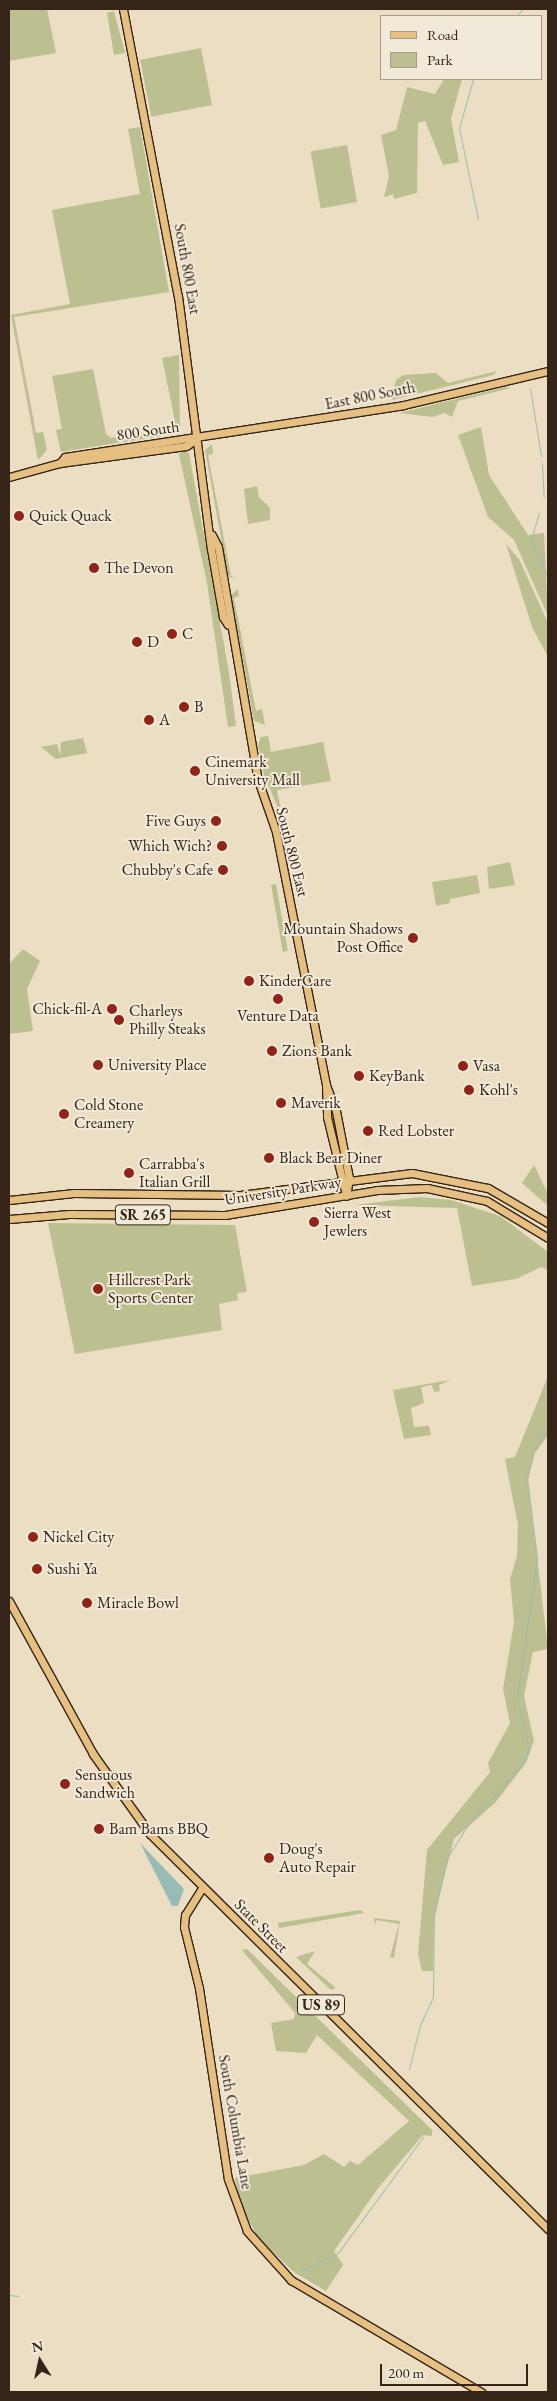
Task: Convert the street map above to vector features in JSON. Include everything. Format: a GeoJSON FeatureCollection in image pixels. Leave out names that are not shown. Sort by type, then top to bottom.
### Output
{"type":"FeatureCollection","features":[{"type":"Feature","properties":{"kind":"main road","name":"South 800 East"},"geometry":{"type":"LineString","coordinates":[[123,9],[187,349],[195,440],[212,535],[226,587],[228,625],[326,1085],[330,1090],[349,1178],[346,1196]]}},
{"type":"Feature","properties":{"kind":"main road","name":"East 800 South"},"geometry":{"type":"LineString","coordinates":[[195,440],[403,405],[548,371]]}},
{"type":"Feature","properties":{"kind":"main road","name":"800 South"},"geometry":{"type":"LineString","coordinates":[[9,477],[60,463],[186,446],[195,440]]}},
{"type":"Feature","properties":{"kind":"main road","name":"South 800 East"},"geometry":{"type":"LineString","coordinates":[[212,535],[211,549],[223,617],[228,625]]}},
{"type":"Feature","properties":{"kind":"main road"},"geometry":{"type":"LineString","coordinates":[[211,549],[226,587]]}},
{"type":"Feature","properties":{"kind":"main road","name":"South 800 East"},"geometry":{"type":"LineString","coordinates":[[326,1085],[323,1091],[339,1180],[346,1196]]}},
{"type":"Feature","properties":{"kind":"main road","name":"University Parkway"},"geometry":{"type":"LineString","coordinates":[[9,1200],[74,1193],[240,1195],[349,1178],[398,1173],[454,1178],[498,1192],[548,1223]]}},
{"type":"Feature","properties":{"kind":"main road","name":"University Parkway"},"geometry":{"type":"LineString","coordinates":[[9,1219],[68,1214],[225,1215],[403,1188],[453,1192],[503,1208],[548,1238]]}},
{"type":"Feature","properties":{"kind":"main road","name":"State Street"},"geometry":{"type":"LineString","coordinates":[[9,1601],[108,1778],[150,1834],[202,1888],[548,2229]]}},
{"type":"Feature","properties":{"kind":"main road","name":"South Columbia Lane"},"geometry":{"type":"LineString","coordinates":[[202,1888],[185,1915],[187,1940],[236,2204],[264,2254],[291,2280],[328,2300],[481,2392]]}},
{"type":"Feature","properties":{"kind":"green space"},"geometry":{"type":"Polygon","coordinates":[[[9,9],[47,9],[56,53],[9,61],[9,9]]]}},
{"type":"Feature","properties":{"kind":"green space"},"geometry":{"type":"Polygon","coordinates":[[[114,11],[125,53],[114,55],[107,13],[114,11]]]}},
{"type":"Feature","properties":{"kind":"green space"},"geometry":{"type":"Polygon","coordinates":[[[201,48],[212,105],[151,117],[140,60],[201,48]]]}},
{"type":"Feature","properties":{"kind":"green space"},"geometry":{"type":"Polygon","coordinates":[[[443,80],[462,80],[451,119],[459,162],[443,165],[425,121],[418,123],[417,193],[394,199],[393,194],[384,197],[389,176],[381,135],[396,130],[407,87],[435,94],[443,80]]]}},
{"type":"Feature","properties":{"kind":"green space"},"geometry":{"type":"Polygon","coordinates":[[[140,127],[169,292],[14,317],[36,433],[43,432],[47,450],[38,460],[11,315],[70,304],[52,210],[140,194],[128,129],[140,127]]]}},
{"type":"Feature","properties":{"kind":"green space"},"geometry":{"type":"Polygon","coordinates":[[[347,145],[357,202],[321,209],[311,151],[347,145]]]}},
{"type":"Feature","properties":{"kind":"green space"},"geometry":{"type":"Polygon","coordinates":[[[179,355],[180,433],[61,452],[56,430],[62,429],[52,376],[93,369],[106,434],[111,438],[171,427],[175,421],[162,358],[179,355]]]}},
{"type":"Feature","properties":{"kind":"green space"},"geometry":{"type":"Polygon","coordinates":[[[497,371],[493,375],[392,400],[396,380],[403,375],[436,373],[448,383],[497,371]]]}},
{"type":"Feature","properties":{"kind":"green space"},"geometry":{"type":"Polygon","coordinates":[[[505,387],[511,388],[458,401],[452,417],[444,413],[433,417],[399,413],[505,387]]]}},
{"type":"Feature","properties":{"kind":"green space"},"geometry":{"type":"Polygon","coordinates":[[[481,427],[489,475],[528,535],[544,533],[548,616],[514,540],[488,517],[458,435],[481,427]]]}},
{"type":"Feature","properties":{"kind":"green space"},"geometry":{"type":"Polygon","coordinates":[[[212,444],[213,454],[208,455],[231,576],[236,580],[228,576],[205,450],[212,444]]]}},
{"type":"Feature","properties":{"kind":"green space"},"geometry":{"type":"Polygon","coordinates":[[[184,450],[189,453],[229,672],[236,726],[228,727],[207,583],[179,454],[184,450]]]}},
{"type":"Feature","properties":{"kind":"green space"},"geometry":{"type":"Polygon","coordinates":[[[257,486],[259,497],[270,508],[270,520],[248,524],[244,489],[257,486]]]}},
{"type":"Feature","properties":{"kind":"green space"},"geometry":{"type":"Polygon","coordinates":[[[506,544],[519,559],[548,623],[548,657],[532,627],[506,544]]]}},
{"type":"Feature","properties":{"kind":"green space"},"geometry":{"type":"Polygon","coordinates":[[[238,589],[239,596],[234,598],[256,711],[262,709],[265,725],[254,721],[231,595],[238,589]]]}},
{"type":"Feature","properties":{"kind":"green space"},"geometry":{"type":"Polygon","coordinates":[[[268,736],[271,752],[323,742],[331,781],[277,790],[283,820],[264,775],[258,745],[261,737],[268,736]]]}},
{"type":"Feature","properties":{"kind":"green space"},"geometry":{"type":"Polygon","coordinates":[[[83,738],[87,753],[56,759],[41,747],[57,744],[60,755],[61,742],[83,738]]]}},
{"type":"Feature","properties":{"kind":"green space"},"geometry":{"type":"Polygon","coordinates":[[[510,862],[515,885],[489,889],[487,867],[510,862]]]}},
{"type":"Feature","properties":{"kind":"green space"},"geometry":{"type":"Polygon","coordinates":[[[477,875],[480,893],[450,899],[450,903],[436,906],[432,882],[477,875]]]}},
{"type":"Feature","properties":{"kind":"green space"},"geometry":{"type":"Polygon","coordinates":[[[276,884],[288,951],[283,952],[271,885],[276,884]]]}},
{"type":"Feature","properties":{"kind":"green space"},"geometry":{"type":"Polygon","coordinates":[[[23,949],[40,961],[27,989],[33,1031],[9,1034],[9,964],[23,949]]]}},
{"type":"Feature","properties":{"kind":"green space"},"geometry":{"type":"Polygon","coordinates":[[[534,1165],[548,1194],[548,1206],[522,1183],[534,1165]]]}},
{"type":"Feature","properties":{"kind":"green space"},"geometry":{"type":"Polygon","coordinates":[[[420,1197],[451,1200],[500,1216],[548,1252],[548,1270],[541,1267],[516,1279],[472,1286],[457,1208],[355,1205],[420,1197]]]}},
{"type":"Feature","properties":{"kind":"green space"},"geometry":{"type":"Polygon","coordinates":[[[48,1223],[235,1225],[247,1292],[237,1293],[238,1300],[219,1304],[222,1330],[75,1354],[48,1223]]]}},
{"type":"Feature","properties":{"kind":"green space"},"geometry":{"type":"Polygon","coordinates":[[[548,1376],[548,1435],[535,1453],[528,1479],[548,1649],[533,1652],[524,1696],[534,1741],[526,1763],[495,1803],[454,1839],[434,1916],[433,1971],[422,1971],[418,1954],[427,1850],[490,1772],[488,1763],[510,1723],[503,1689],[514,1622],[510,1579],[517,1556],[518,1525],[505,1459],[515,1457],[548,1376]]]}},
{"type":"Feature","properties":{"kind":"green space"},"geometry":{"type":"Polygon","coordinates":[[[450,1380],[439,1385],[440,1391],[434,1392],[432,1385],[421,1387],[424,1403],[411,1408],[414,1427],[429,1426],[431,1435],[404,1439],[393,1390],[450,1380]]]}},
{"type":"Feature","properties":{"kind":"green space"},"geometry":{"type":"Polygon","coordinates":[[[360,1910],[364,1913],[279,1928],[278,1923],[360,1910]]]}},
{"type":"Feature","properties":{"kind":"green space"},"geometry":{"type":"Polygon","coordinates":[[[374,1918],[400,1921],[394,1958],[390,1957],[399,1924],[377,1920],[375,1924],[374,1918]]]}},
{"type":"Feature","properties":{"kind":"green space"},"geometry":{"type":"Polygon","coordinates":[[[247,1949],[432,2130],[432,2136],[423,2135],[379,2187],[334,2251],[343,2265],[326,2291],[295,2273],[259,2239],[240,2204],[235,2178],[304,2165],[324,2154],[344,2167],[350,2161],[358,2165],[409,2121],[317,2035],[306,2053],[276,2051],[271,2023],[294,2019],[295,2013],[242,1950],[247,1949]]]}},
{"type":"Feature","properties":{"kind":"green space"},"geometry":{"type":"Polygon","coordinates":[[[315,1951],[307,1964],[336,1988],[331,1990],[296,1957],[315,1951]]]}},
{"type":"Feature","properties":{"kind":"water"},"geometry":{"type":"Polygon","coordinates":[[[140,1843],[184,1889],[178,1906],[172,1906],[140,1843]]]}},
{"type":"Feature","properties":{"kind":"waterway"},"geometry":{"type":"LineString","coordinates":[[518,15],[522,9]]}},
{"type":"Feature","properties":{"kind":"waterway"},"geometry":{"type":"LineString","coordinates":[[473,80],[459,128],[478,219]]}},
{"type":"Feature","properties":{"kind":"waterway"},"geometry":{"type":"LineString","coordinates":[[530,388],[541,456]]}},
{"type":"Feature","properties":{"kind":"waterway"},"geometry":{"type":"LineString","coordinates":[[542,464],[544,497]]}},
{"type":"Feature","properties":{"kind":"waterway"},"geometry":{"type":"LineString","coordinates":[[539,513],[531,539],[548,578]]}},
{"type":"Feature","properties":{"kind":"waterway"},"geometry":{"type":"LineString","coordinates":[[409,2069],[420,2025],[433,1997],[434,1916],[447,1858],[468,1825],[521,1766],[529,1749],[517,1698],[537,1558],[527,1479],[533,1451],[548,1428]]}},
{"type":"Feature","properties":{"kind":"waterway"},"geometry":{"type":"LineString","coordinates":[[302,2271],[338,2253],[423,2137]]}},
{"type":"Feature","properties":{"kind":"waterway"},"geometry":{"type":"LineString","coordinates":[[9,2295],[18,2296]]}},
{"type":"Feature","properties":{"kind":"place","name":"Quick Quack"},"geometry":{"type":"Point","coordinates":[19,516]}},
{"type":"Feature","properties":{"kind":"place","name":"The Devon"},"geometry":{"type":"Point","coordinates":[94,568]}},
{"type":"Feature","properties":{"kind":"place","name":"C"},"geometry":{"type":"Point","coordinates":[172,634]}},
{"type":"Feature","properties":{"kind":"place","name":"D"},"geometry":{"type":"Point","coordinates":[137,642]}},
{"type":"Feature","properties":{"kind":"place","name":"B"},"geometry":{"type":"Point","coordinates":[184,707]}},
{"type":"Feature","properties":{"kind":"place","name":"A"},"geometry":{"type":"Point","coordinates":[149,720]}},
{"type":"Feature","properties":{"kind":"place","name":"Cinemark University Mall"},"geometry":{"type":"Point","coordinates":[195,771]}},
{"type":"Feature","properties":{"kind":"place","name":"Five Guys"},"geometry":{"type":"Point","coordinates":[216,821]}},
{"type":"Feature","properties":{"kind":"place","name":"Which Wich?"},"geometry":{"type":"Point","coordinates":[222,846]}},
{"type":"Feature","properties":{"kind":"place","name":"Chubby's Cafe"},"geometry":{"type":"Point","coordinates":[223,870]}},
{"type":"Feature","properties":{"kind":"place","name":"Mountain Shadows Post Office"},"geometry":{"type":"Point","coordinates":[413,938]}},
{"type":"Feature","properties":{"kind":"place","name":"KinderCare"},"geometry":{"type":"Point","coordinates":[249,981]}},
{"type":"Feature","properties":{"kind":"place","name":"Venture Data"},"geometry":{"type":"Point","coordinates":[278,999]}},
{"type":"Feature","properties":{"kind":"place","name":"Chick-fil-A"},"geometry":{"type":"Point","coordinates":[112,1009]}},
{"type":"Feature","properties":{"kind":"place","name":"Charleys Philly Steaks"},"geometry":{"type":"Point","coordinates":[119,1020]}},
{"type":"Feature","properties":{"kind":"place","name":"Zions Bank"},"geometry":{"type":"Point","coordinates":[272,1051]}},
{"type":"Feature","properties":{"kind":"place","name":"University Place"},"geometry":{"type":"Point","coordinates":[98,1065]}},
{"type":"Feature","properties":{"kind":"place","name":"Vasa"},"geometry":{"type":"Point","coordinates":[463,1066]}},
{"type":"Feature","properties":{"kind":"place","name":"KeyBank"},"geometry":{"type":"Point","coordinates":[359,1076]}},
{"type":"Feature","properties":{"kind":"place","name":"Kohl's"},"geometry":{"type":"Point","coordinates":[469,1090]}},
{"type":"Feature","properties":{"kind":"place","name":"Maverik"},"geometry":{"type":"Point","coordinates":[281,1103]}},
{"type":"Feature","properties":{"kind":"place","name":"Cold Stone Creamery"},"geometry":{"type":"Point","coordinates":[64,1114]}},
{"type":"Feature","properties":{"kind":"place","name":"Red Lobster"},"geometry":{"type":"Point","coordinates":[368,1131]}},
{"type":"Feature","properties":{"kind":"place","name":"Black Bear Diner"},"geometry":{"type":"Point","coordinates":[269,1158]}},
{"type":"Feature","properties":{"kind":"place","name":"Carrabba's Italian Grill"},"geometry":{"type":"Point","coordinates":[129,1173]}},
{"type":"Feature","properties":{"kind":"place","name":"Sierra West Jewlers"},"geometry":{"type":"Point","coordinates":[314,1222]}},
{"type":"Feature","properties":{"kind":"place","name":"Hillcrest Park Sports Center"},"geometry":{"type":"Point","coordinates":[98,1289]}},
{"type":"Feature","properties":{"kind":"place","name":"Nickel City"},"geometry":{"type":"Point","coordinates":[33,1537]}},
{"type":"Feature","properties":{"kind":"place","name":"Sushi Ya"},"geometry":{"type":"Point","coordinates":[37,1569]}},
{"type":"Feature","properties":{"kind":"place","name":"Miracle Bowl"},"geometry":{"type":"Point","coordinates":[87,1603]}},
{"type":"Feature","properties":{"kind":"place","name":"Sensuous Sandwich"},"geometry":{"type":"Point","coordinates":[65,1784]}},
{"type":"Feature","properties":{"kind":"place","name":"Bam Bams BBQ"},"geometry":{"type":"Point","coordinates":[99,1829]}},
{"type":"Feature","properties":{"kind":"place","name":"Doug's Auto Repair"},"geometry":{"type":"Point","coordinates":[269,1858]}}]}
